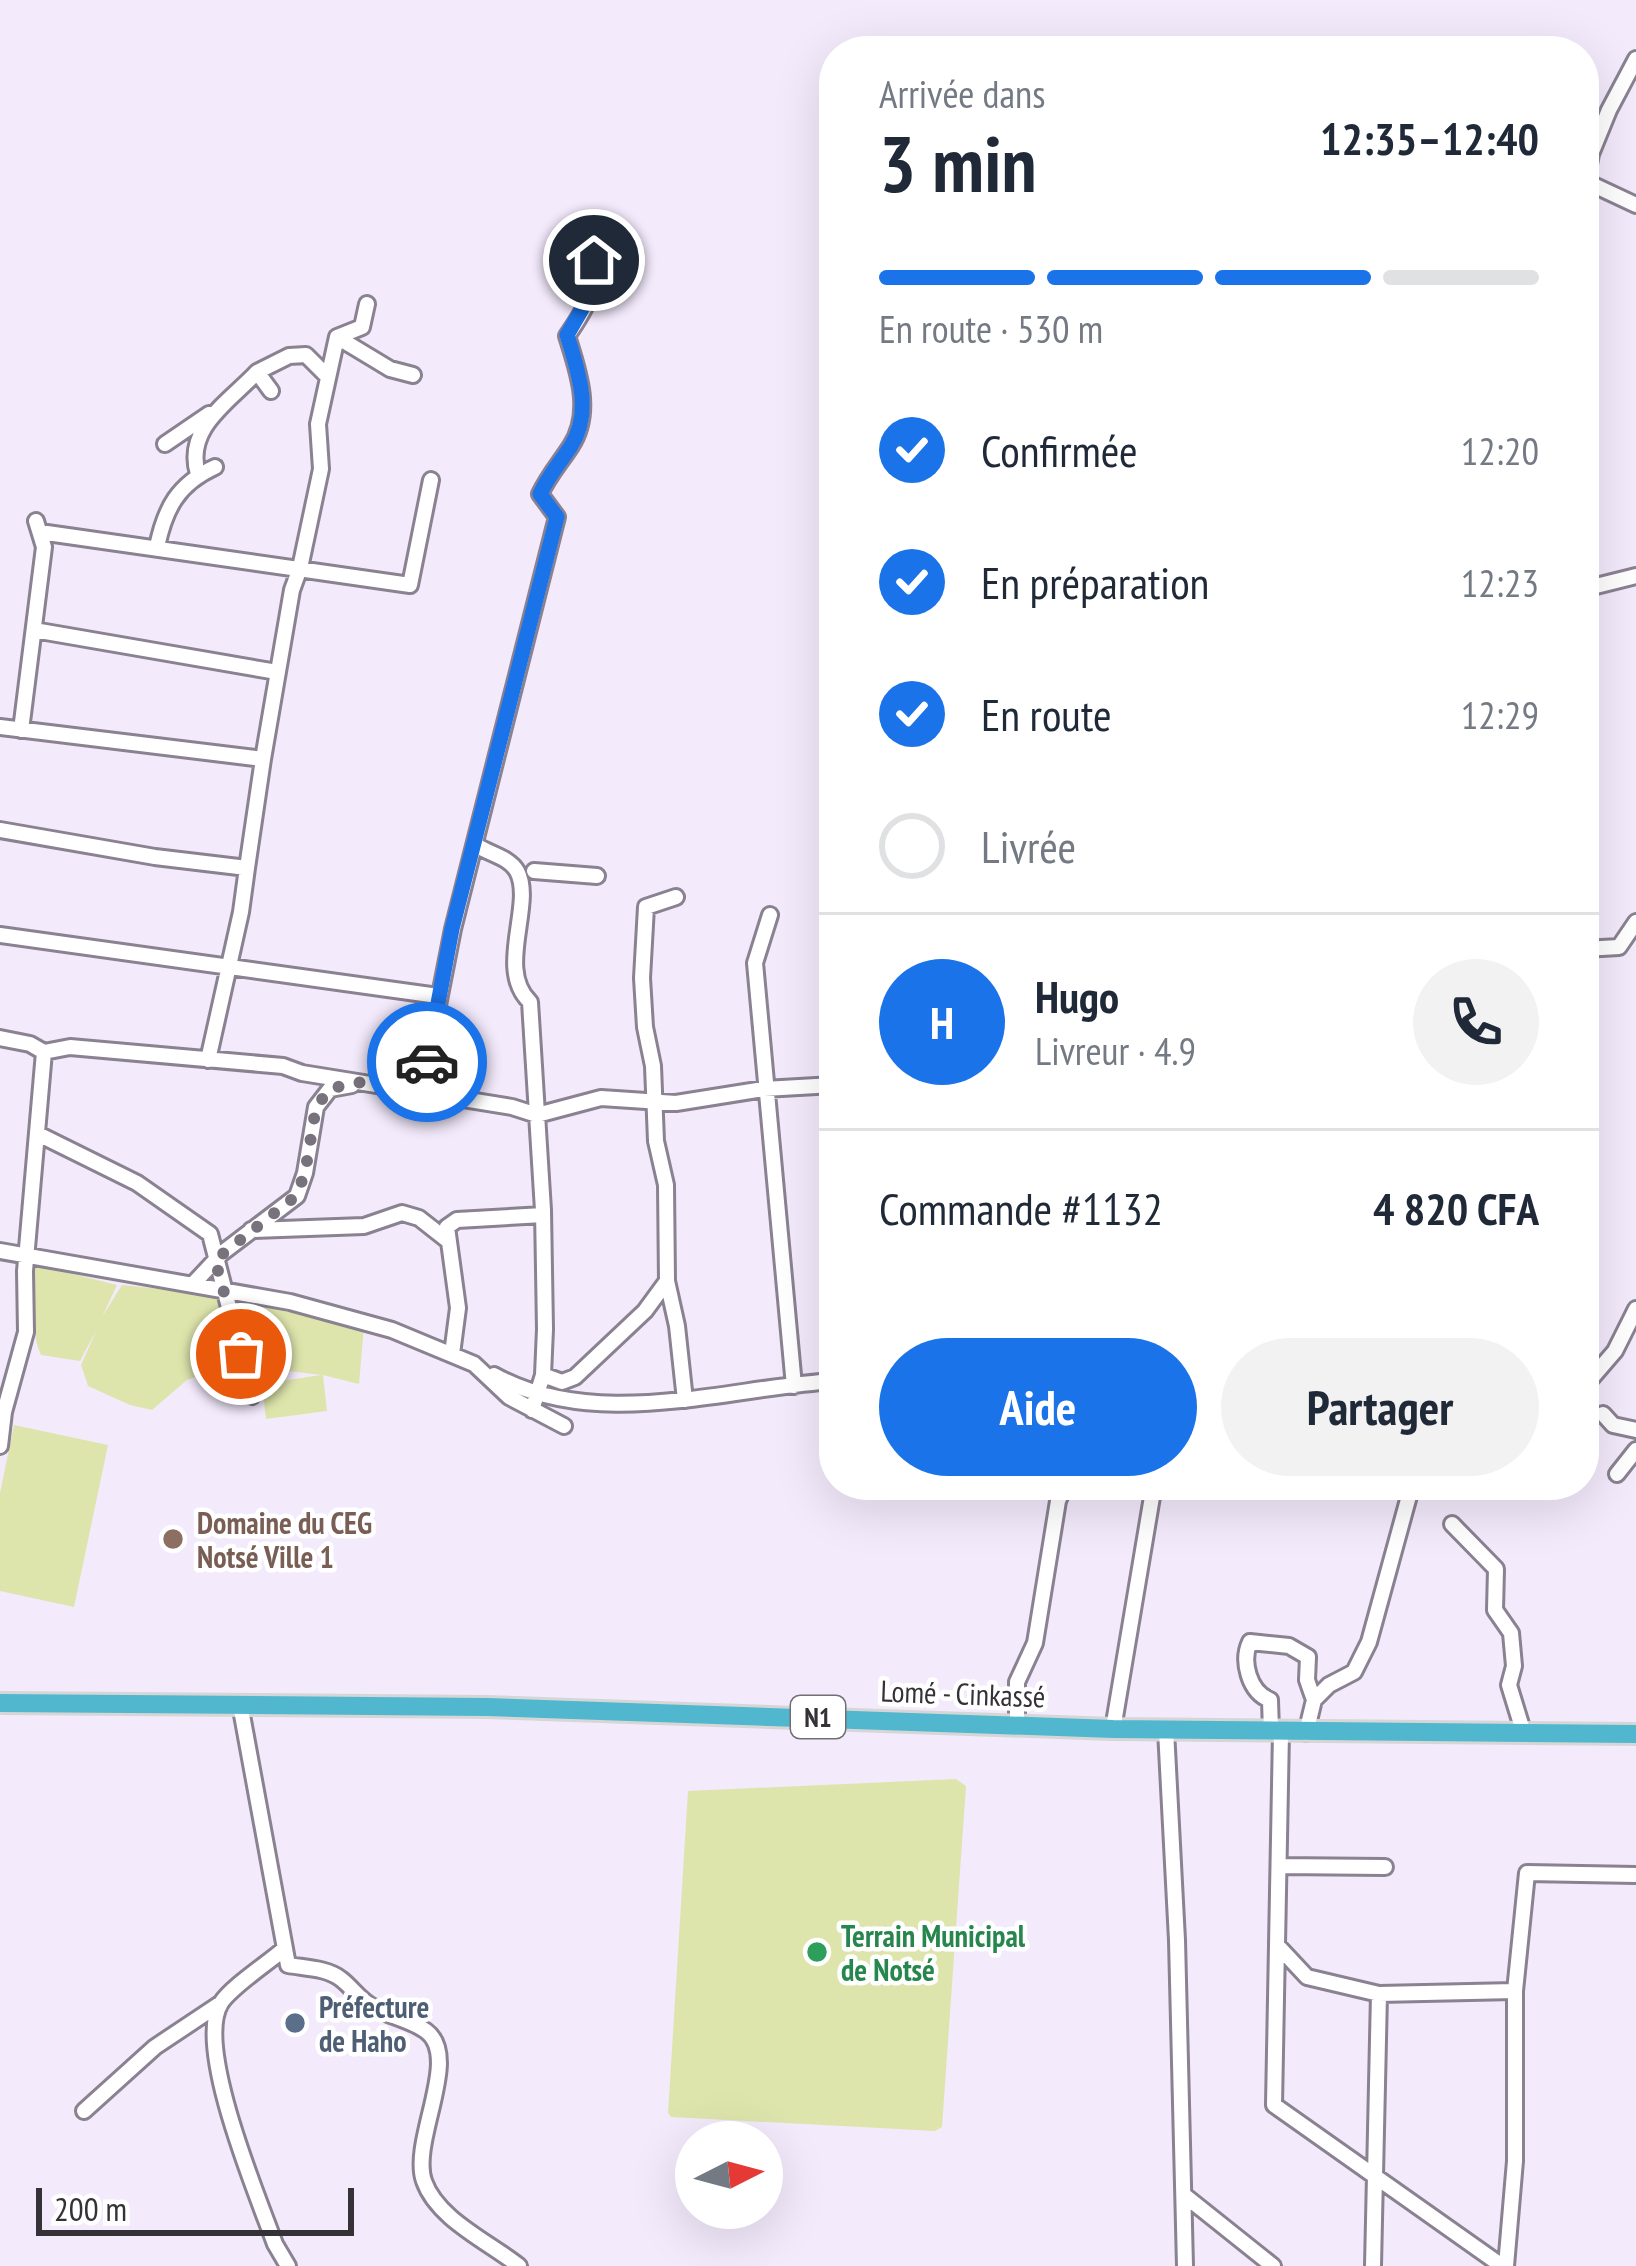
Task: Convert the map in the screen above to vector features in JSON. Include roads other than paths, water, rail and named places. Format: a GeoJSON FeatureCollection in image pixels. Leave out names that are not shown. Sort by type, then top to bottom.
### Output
{"type":"FeatureCollection","features":[{"type":"Feature","properties":{"kind":"highway","name":"Lomé - Cinkassé"},"geometry":{"type":"LineString","coordinates":[[0,1703],[531,1708],[1113,1730],[1636,1734]]}},
{"type":"Feature","properties":{"kind":"street"},"geometry":{"type":"LineString","coordinates":[[1599,136],[1636,59]]}},
{"type":"Feature","properties":{"kind":"street"},"geometry":{"type":"LineString","coordinates":[[1599,191],[1636,205]]}},
{"type":"Feature","properties":{"kind":"street"},"geometry":{"type":"LineString","coordinates":[[421,1092],[438,996],[557,517],[540,494],[554,466],[573,444],[584,408],[567,335],[593,290],[594,260],[588,248]]}},
{"type":"Feature","properties":{"kind":"street"},"geometry":{"type":"LineString","coordinates":[[208,1060],[247,868],[292,590],[321,470],[318,424],[326,375],[338,337],[362,327],[368,304]]}},
{"type":"Feature","properties":{"kind":"street"},"geometry":{"type":"LineString","coordinates":[[338,337],[390,369],[413,375]]}},
{"type":"Feature","properties":{"kind":"street"},"geometry":{"type":"LineString","coordinates":[[165,444],[257,372],[289,356],[305,355],[326,375]]}},
{"type":"Feature","properties":{"kind":"street"},"geometry":{"type":"LineString","coordinates":[[257,372],[271,391]]}},
{"type":"Feature","properties":{"kind":"street"},"geometry":{"type":"LineString","coordinates":[[198,474],[194,460],[209,414]]}},
{"type":"Feature","properties":{"kind":"street"},"geometry":{"type":"LineString","coordinates":[[157,547],[163,516],[176,493],[198,474],[215,467]]}},
{"type":"Feature","properties":{"kind":"street"},"geometry":{"type":"LineString","coordinates":[[21,730],[44,547],[38,526],[410,584],[431,480]]}},
{"type":"Feature","properties":{"kind":"street"},"geometry":{"type":"LineString","coordinates":[[1599,585],[1636,576]]}},
{"type":"Feature","properties":{"kind":"street"},"geometry":{"type":"LineString","coordinates":[[34,630],[277,672]]}},
{"type":"Feature","properties":{"kind":"street"},"geometry":{"type":"LineString","coordinates":[[0,728],[263,759]]}},
{"type":"Feature","properties":{"kind":"street"},"geometry":{"type":"LineString","coordinates":[[0,830],[247,868]]}},
{"type":"Feature","properties":{"kind":"street"},"geometry":{"type":"LineString","coordinates":[[476,845],[509,862],[520,882],[517,977],[521,994],[530,1002],[543,1215],[543,1376],[532,1410]]}},
{"type":"Feature","properties":{"kind":"street"},"geometry":{"type":"LineString","coordinates":[[534,871],[597,876]]}},
{"type":"Feature","properties":{"kind":"street"},"geometry":{"type":"LineString","coordinates":[[676,897],[646,907],[642,978],[669,1223],[667,1281],[685,1400]]}},
{"type":"Feature","properties":{"kind":"street"},"geometry":{"type":"LineString","coordinates":[[770,915],[755,963],[794,1386]]}},
{"type":"Feature","properties":{"kind":"street"},"geometry":{"type":"LineString","coordinates":[[1599,949],[1619,947],[1636,922]]}},
{"type":"Feature","properties":{"kind":"street"},"geometry":{"type":"LineString","coordinates":[[0,935],[438,996]]}},
{"type":"Feature","properties":{"kind":"street"},"geometry":{"type":"LineString","coordinates":[[0,1038],[44,1052],[70,1047],[283,1066],[537,1115],[602,1098],[676,1103],[819,1086]]}},
{"type":"Feature","properties":{"kind":"street"},"geometry":{"type":"LineString","coordinates":[[0,1446],[2,1413],[26,1332],[26,1257],[44,1052]]}},
{"type":"Feature","properties":{"kind":"street"},"geometry":{"type":"LineString","coordinates":[[194,1283],[215,1260],[296,1196],[305,1173],[316,1107],[335,1086],[357,1082]]}},
{"type":"Feature","properties":{"kind":"street"},"geometry":{"type":"LineString","coordinates":[[38,1134],[137,1183],[210,1234],[252,1396]]}},
{"type":"Feature","properties":{"kind":"street"},"geometry":{"type":"LineString","coordinates":[[251,1230],[364,1226],[402,1213],[419,1218],[447,1240]]}},
{"type":"Feature","properties":{"kind":"street"},"geometry":{"type":"LineString","coordinates":[[452,1354],[458,1308],[447,1227],[457,1220],[543,1215]]}},
{"type":"Feature","properties":{"kind":"street"},"geometry":{"type":"LineString","coordinates":[[0,1251],[194,1283],[350,1317],[452,1354],[537,1394],[579,1401],[685,1400],[819,1384]]}},
{"type":"Feature","properties":{"kind":"street"},"geometry":{"type":"LineString","coordinates":[[543,1376],[562,1382],[575,1377],[618,1340],[667,1281]]}},
{"type":"Feature","properties":{"kind":"street"},"geometry":{"type":"LineString","coordinates":[[1599,1370],[1615,1351],[1636,1310]]}},
{"type":"Feature","properties":{"kind":"street"},"geometry":{"type":"LineString","coordinates":[[473,1364],[509,1397],[564,1426]]}},
{"type":"Feature","properties":{"kind":"street"},"geometry":{"type":"LineString","coordinates":[[1603,1414],[1613,1425],[1636,1430]]}},
{"type":"Feature","properties":{"kind":"street"},"geometry":{"type":"LineString","coordinates":[[1617,1474],[1636,1450]]}},
{"type":"Feature","properties":{"kind":"street"},"geometry":{"type":"LineString","coordinates":[[1017,1725],[1017,1682],[1035,1643],[1058,1500]]}},
{"type":"Feature","properties":{"kind":"street"},"geometry":{"type":"LineString","coordinates":[[1113,1730],[1151,1500]]}},
{"type":"Feature","properties":{"kind":"street"},"geometry":{"type":"LineString","coordinates":[[1306,1733],[1314,1700],[1329,1685],[1354,1672],[1369,1642],[1408,1500]]}},
{"type":"Feature","properties":{"kind":"street"},"geometry":{"type":"LineString","coordinates":[[1452,1523],[1496,1569],[1495,1610],[1511,1633],[1514,1666],[1509,1685],[1523,1734]]}},
{"type":"Feature","properties":{"kind":"street"},"geometry":{"type":"LineString","coordinates":[[1314,1700],[1307,1657],[1289,1646],[1250,1642],[1245,1661],[1257,1692],[1270,1700],[1276,1732],[1279,1866],[1274,2105],[1504,2266],[1515,2161],[1515,1991],[1527,1873],[1636,1875]]}},
{"type":"Feature","properties":{"kind":"street"},"geometry":{"type":"LineString","coordinates":[[239,1704],[288,1966],[328,1972],[374,2008],[430,2033],[439,2051],[440,2071],[423,2138],[422,2176],[434,2203],[519,2266]]}},
{"type":"Feature","properties":{"kind":"street"},"geometry":{"type":"LineString","coordinates":[[1166,1730],[1185,2266]]}},
{"type":"Feature","properties":{"kind":"street"},"geometry":{"type":"LineString","coordinates":[[1279,1866],[1385,1868]]}},
{"type":"Feature","properties":{"kind":"street"},"geometry":{"type":"LineString","coordinates":[[1278,1946],[1306,1977],[1379,1994],[1515,1991]]}},
{"type":"Feature","properties":{"kind":"street"},"geometry":{"type":"LineString","coordinates":[[84,2111],[155,2047],[221,2002],[284,1949]]}},
{"type":"Feature","properties":{"kind":"street"},"geometry":{"type":"LineString","coordinates":[[1373,2266],[1379,1994]]}},
{"type":"Feature","properties":{"kind":"street"},"geometry":{"type":"LineString","coordinates":[[221,2002],[214,2026],[223,2096],[275,2245],[288,2266]]}},
{"type":"Feature","properties":{"kind":"street"},"geometry":{"type":"LineString","coordinates":[[1184,2195],[1270,2264]]}},
{"type":"Feature","properties":{"kind":"place","name":"Domaine du CEG Notsé Ville 1"},"geometry":{"type":"Point","coordinates":[173,1539]}},
{"type":"Feature","properties":{"kind":"place","name":"Terrain Municipal de Notsé"},"geometry":{"type":"Point","coordinates":[817,1952]}},
{"type":"Feature","properties":{"kind":"place","name":"Préfecture de Haho"},"geometry":{"type":"Point","coordinates":[295,2023]}}]}
